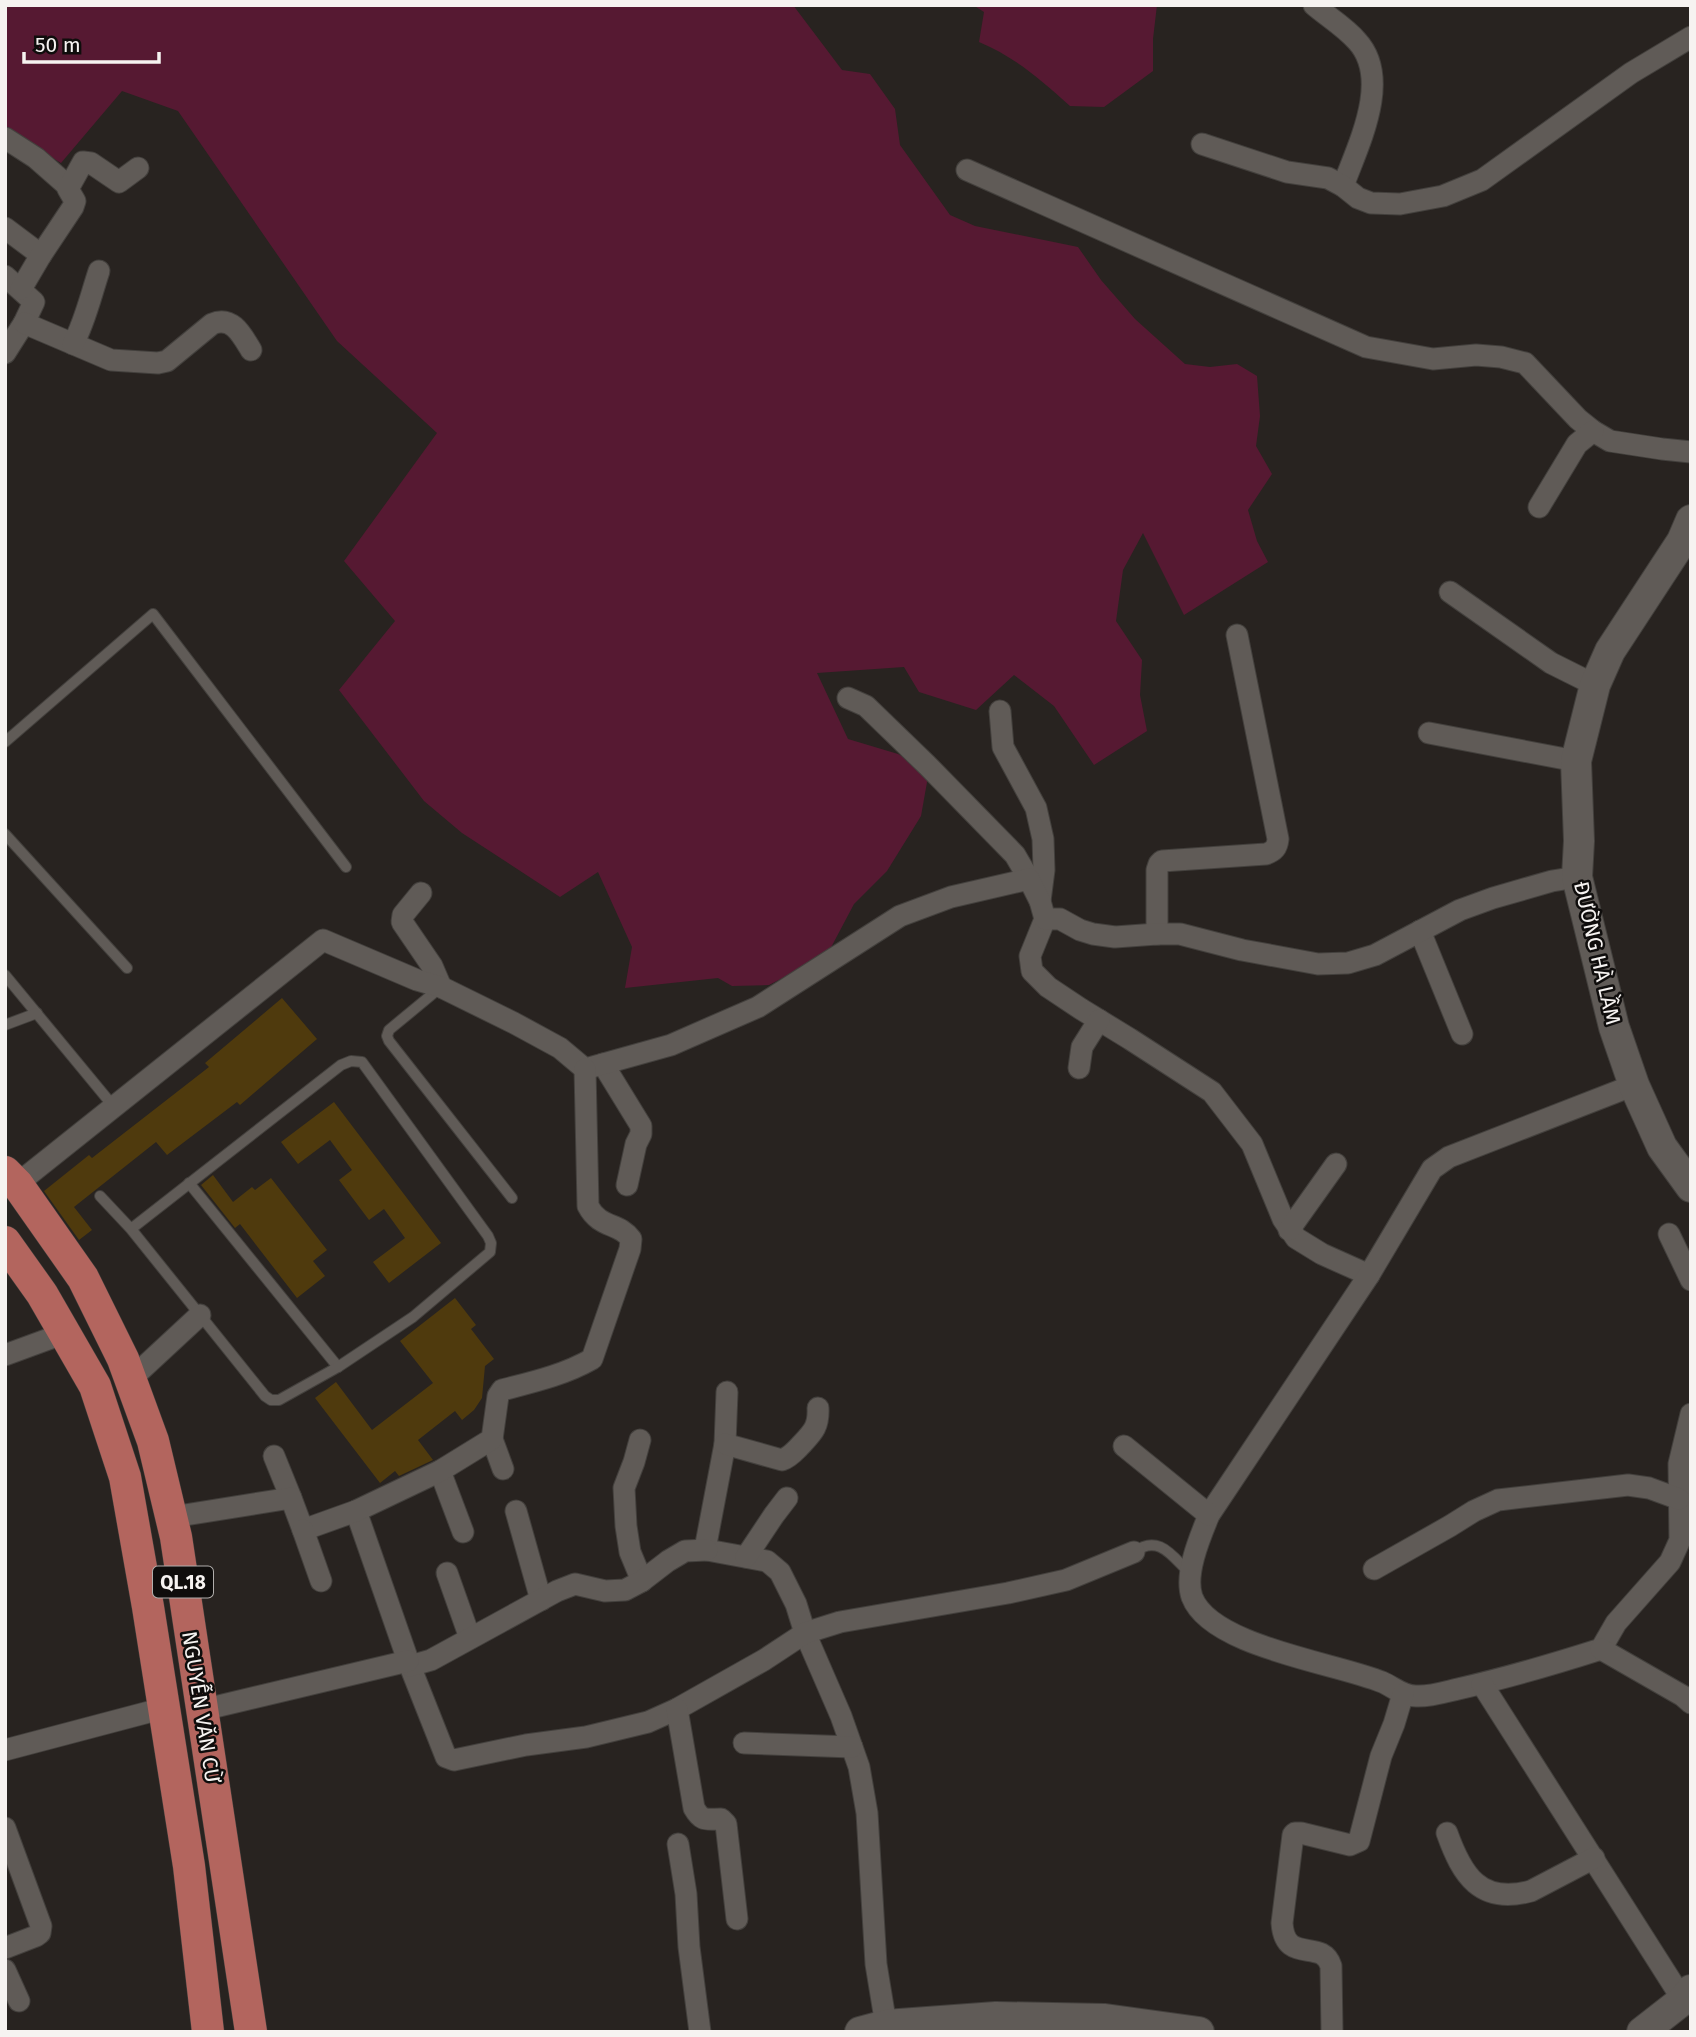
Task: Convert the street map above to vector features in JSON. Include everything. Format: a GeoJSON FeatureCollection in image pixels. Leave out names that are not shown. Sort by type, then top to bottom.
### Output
{"type":"FeatureCollection","features":[{"type":"Feature","properties":{"kind":"main road","name":"ĐƯỜNG HÀ LẦM"},"geometry":{"type":"LineString","coordinates":[[1691,520],[1682,541],[1610,651],[1595,685],[1576,761],[1579,841],[1577,877],[1614,1027],[1634,1085],[1662,1147],[1691,1187]]}},
{"type":"Feature","properties":{"kind":"main road","name":"NGUYỄN VĂN CỪ"},"geometry":{"type":"LineString","coordinates":[[11,1178],[83,1278],[123,1359],[153,1441],[172,1517],[251,2032]]}},
{"type":"Feature","properties":{"kind":"main road","name":"NGUYỄN VĂN CỪ"},"geometry":{"type":"LineString","coordinates":[[5,1242],[42,1294],[95,1386],[125,1477],[189,1866],[207,2028]]}},
{"type":"Feature","properties":{"kind":"main road"},"geometry":{"type":"LineString","coordinates":[[1642,2032],[1687,1995]]}},
{"type":"Feature","properties":{"kind":"main road"},"geometry":{"type":"LineString","coordinates":[[873,2028],[996,2017],[1091,2019],[1199,2032]]}},
{"type":"Feature","properties":{"kind":"street"},"geometry":{"type":"LineString","coordinates":[[1314,5],[1357,40],[1371,65],[1373,87],[1364,130],[1343,186]]}},
{"type":"Feature","properties":{"kind":"street"},"geometry":{"type":"LineString","coordinates":[[1202,144],[1287,172],[1328,178],[1357,198],[1371,203],[1400,204],[1443,196],[1482,180],[1632,73],[1691,37]]}},
{"type":"Feature","properties":{"kind":"street"},"geometry":{"type":"LineString","coordinates":[[5,138],[36,158],[69,187]]}},
{"type":"Feature","properties":{"kind":"street"},"geometry":{"type":"LineString","coordinates":[[5,353],[34,302],[13,283],[41,255],[73,206],[75,201],[68,191],[83,162],[92,163],[119,182],[138,168]]}},
{"type":"Feature","properties":{"kind":"street"},"geometry":{"type":"LineString","coordinates":[[967,170],[1366,347],[1433,359],[1476,355],[1525,363],[1593,431],[1610,440],[1691,452]]}},
{"type":"Feature","properties":{"kind":"street"},"geometry":{"type":"LineString","coordinates":[[5,228],[41,255]]}},
{"type":"Feature","properties":{"kind":"street"},"geometry":{"type":"LineString","coordinates":[[73,344],[83,327],[99,271]]}},
{"type":"Feature","properties":{"kind":"street"},"geometry":{"type":"LineString","coordinates":[[24,323],[111,360],[158,363],[167,361],[219,321],[237,328],[251,350]]}},
{"type":"Feature","properties":{"kind":"street"},"geometry":{"type":"LineString","coordinates":[[1539,507],[1577,444],[1593,431]]}},
{"type":"Feature","properties":{"kind":"street"},"geometry":{"type":"LineString","coordinates":[[1450,592],[1551,663],[1595,685]]}},
{"type":"Feature","properties":{"kind":"street"},"geometry":{"type":"LineString","coordinates":[[1157,934],[1157,870],[1162,861],[1266,854],[1277,847],[1278,839],[1237,635]]}},
{"type":"Feature","properties":{"kind":"street"},"geometry":{"type":"LineString","coordinates":[[848,698],[866,706],[1015,855],[1029,878],[1042,910],[1080,930],[1115,937],[1180,934],[1242,950],[1318,964],[1348,963],[1375,955],[1460,911],[1493,898],[1552,881],[1577,877]]}},
{"type":"Feature","properties":{"kind":"street"},"geometry":{"type":"LineString","coordinates":[[999,711],[1003,747],[1036,808],[1043,839],[1042,910],[1030,956],[1032,971],[1048,987],[1212,1092],[1252,1144],[1289,1230],[1296,1238],[1322,1254],[1369,1275]]}},
{"type":"Feature","properties":{"kind":"street"},"geometry":{"type":"LineString","coordinates":[[1429,733],[1576,761]]}},
{"type":"Feature","properties":{"kind":"street"},"geometry":{"type":"LineString","coordinates":[[594,1067],[671,1045],[758,1007],[900,916],[951,897],[1029,878]]}},
{"type":"Feature","properties":{"kind":"street"},"geometry":{"type":"LineString","coordinates":[[421,892],[403,915],[402,922],[432,966],[441,988]]}},
{"type":"Feature","properties":{"kind":"street"},"geometry":{"type":"LineString","coordinates":[[1420,931],[1462,1034]]}},
{"type":"Feature","properties":{"kind":"street"},"geometry":{"type":"LineString","coordinates":[[11,1178],[114,1107],[323,940],[441,988],[514,1023],[594,1067],[641,1126],[627,1185]]}},
{"type":"Feature","properties":{"kind":"street"},"geometry":{"type":"LineString","coordinates":[[1079,1068],[1082,1047],[1099,1020]]}},
{"type":"Feature","properties":{"kind":"street"},"geometry":{"type":"LineString","coordinates":[[503,1469],[492,1439],[498,1396],[502,1390],[559,1375],[593,1359],[630,1249],[631,1239],[626,1233],[597,1220],[588,1206],[594,1067]]}},
{"type":"Feature","properties":{"kind":"street"},"geometry":{"type":"LineString","coordinates":[[1634,1085],[1449,1157],[1432,1169],[1369,1275],[1209,1515],[1198,1543],[1191,1574],[1193,1598],[1202,1612],[1219,1625],[1258,1646],[1383,1682],[1403,1694],[1417,1697],[1482,1684],[1601,1649],[1616,1623],[1670,1562],[1679,1540],[1679,1464],[1691,1414]]}},
{"type":"Feature","properties":{"kind":"street"},"geometry":{"type":"LineString","coordinates":[[1289,1230],[1336,1164]]}},
{"type":"Feature","properties":{"kind":"street"},"geometry":{"type":"LineString","coordinates":[[1668,1234],[1691,1280]]}},
{"type":"Feature","properties":{"kind":"street"},"geometry":{"type":"LineString","coordinates":[[131,1379],[200,1315]]}},
{"type":"Feature","properties":{"kind":"street"},"geometry":{"type":"LineString","coordinates":[[5,1355],[65,1333]]}},
{"type":"Feature","properties":{"kind":"street"},"geometry":{"type":"LineString","coordinates":[[708,1550],[706,1544],[725,1444],[727,1392]]}},
{"type":"Feature","properties":{"kind":"street"},"geometry":{"type":"LineString","coordinates":[[725,1444],[782,1460],[789,1458],[809,1438],[819,1422],[818,1408]]}},
{"type":"Feature","properties":{"kind":"street"},"geometry":{"type":"LineString","coordinates":[[303,1530],[356,1511],[440,1471],[492,1439]]}},
{"type":"Feature","properties":{"kind":"street"},"geometry":{"type":"LineString","coordinates":[[640,1440],[635,1462],[624,1488],[630,1552],[642,1581]]}},
{"type":"Feature","properties":{"kind":"street"},"geometry":{"type":"LineString","coordinates":[[1124,1446],[1209,1515]]}},
{"type":"Feature","properties":{"kind":"street"},"geometry":{"type":"LineString","coordinates":[[274,1456],[321,1581]]}},
{"type":"Feature","properties":{"kind":"street"},"geometry":{"type":"LineString","coordinates":[[440,1471],[463,1532]]}},
{"type":"Feature","properties":{"kind":"street"},"geometry":{"type":"LineString","coordinates":[[1374,1569],[1498,1500],[1628,1485],[1649,1488],[1679,1499]]}},
{"type":"Feature","properties":{"kind":"street"},"geometry":{"type":"LineString","coordinates":[[172,1517],[291,1498]]}},
{"type":"Feature","properties":{"kind":"street"},"geometry":{"type":"LineString","coordinates":[[746,1557],[787,1498]]}},
{"type":"Feature","properties":{"kind":"street"},"geometry":{"type":"LineString","coordinates":[[356,1511],[409,1663],[449,1760],[586,1737],[648,1722],[677,1709],[764,1660],[805,1633],[840,1622],[1008,1593],[1066,1580],[1134,1552]]}},
{"type":"Feature","properties":{"kind":"street"},"geometry":{"type":"LineString","coordinates":[[516,1511],[541,1600]]}},
{"type":"Feature","properties":{"kind":"street"},"geometry":{"type":"LineString","coordinates":[[202,1710],[431,1660],[575,1584],[605,1591],[625,1590],[685,1551],[708,1550],[767,1561],[780,1572],[796,1604],[859,1767],[867,1813],[876,1964],[873,2028]]}},
{"type":"Feature","properties":{"kind":"street"},"geometry":{"type":"LineString","coordinates":[[447,1573],[470,1638]]}},
{"type":"Feature","properties":{"kind":"street"},"geometry":{"type":"LineString","coordinates":[[1601,1649],[1691,1703]]}},
{"type":"Feature","properties":{"kind":"street"},"geometry":{"type":"LineString","coordinates":[[1482,1684],[1594,1858],[1687,1995]]}},
{"type":"Feature","properties":{"kind":"street"},"geometry":{"type":"LineString","coordinates":[[1332,2032],[1329,1958],[1295,1947],[1288,1943],[1283,1935],[1282,1923],[1293,1835],[1301,1833],[1350,1845],[1359,1841],[1381,1756],[1403,1694]]}},
{"type":"Feature","properties":{"kind":"street"},"geometry":{"type":"LineString","coordinates":[[5,1750],[164,1708]]}},
{"type":"Feature","properties":{"kind":"street"},"geometry":{"type":"LineString","coordinates":[[677,1709],[694,1808],[704,1819],[721,1819],[726,1824],[737,1919]]}},
{"type":"Feature","properties":{"kind":"street"},"geometry":{"type":"LineString","coordinates":[[744,1743],[852,1747]]}},
{"type":"Feature","properties":{"kind":"street"},"geometry":{"type":"LineString","coordinates":[[5,1828],[41,1926],[40,1933],[36,1936],[5,1948]]}},
{"type":"Feature","properties":{"kind":"street"},"geometry":{"type":"LineString","coordinates":[[1447,1833],[1457,1861],[1465,1873],[1481,1887],[1499,1894],[1531,1891],[1594,1858]]}},
{"type":"Feature","properties":{"kind":"street"},"geometry":{"type":"LineString","coordinates":[[678,1844],[700,2032]]}},
{"type":"Feature","properties":{"kind":"street"},"geometry":{"type":"LineString","coordinates":[[5,1970],[19,2001]]}},
{"type":"Feature","properties":{"kind":"lane"},"geometry":{"type":"LineString","coordinates":[[5,742],[153,614],[346,867]]}},
{"type":"Feature","properties":{"kind":"lane"},"geometry":{"type":"LineString","coordinates":[[5,834],[127,968]]}},
{"type":"Feature","properties":{"kind":"lane"},"geometry":{"type":"LineString","coordinates":[[5,975],[114,1107]]}},
{"type":"Feature","properties":{"kind":"lane"},"geometry":{"type":"LineString","coordinates":[[441,988],[389,1030],[389,1041],[512,1198]]}},
{"type":"Feature","properties":{"kind":"lane"},"geometry":{"type":"LineString","coordinates":[[5,1026],[37,1013]]}},
{"type":"Feature","properties":{"kind":"lane"},"geometry":{"type":"LineString","coordinates":[[100,1196],[131,1228],[265,1396],[271,1400],[279,1400],[338,1367],[413,1317],[490,1252],[491,1243],[362,1062],[351,1061],[341,1065],[131,1228]]}},
{"type":"Feature","properties":{"kind":"lane"},"geometry":{"type":"LineString","coordinates":[[189,1183],[338,1367]]}},
{"type":"Feature","properties":{"kind":"lane"},"geometry":{"type":"LineString","coordinates":[[1134,1552],[1145,1546],[1160,1546],[1171,1553],[1191,1574]]}},
{"type":"Feature","properties":{"kind":"shaded area"},"geometry":{"type":"Polygon","coordinates":[[[5,5],[793,5],[842,70],[870,74],[895,109],[900,145],[950,215],[975,226],[1078,247],[1101,280],[1135,319],[1185,364],[1210,367],[1237,364],[1257,376],[1260,416],[1256,446],[1272,474],[1248,510],[1257,541],[1268,562],[1184,615],[1143,533],[1123,570],[1116,621],[1142,660],[1140,695],[1147,731],[1094,765],[1054,706],[1014,675],[976,710],[919,692],[904,667],[817,673],[848,739],[898,754],[929,771],[921,816],[887,871],[854,904],[827,955],[769,985],[732,986],[718,978],[625,988],[632,947],[598,872],[560,897],[462,833],[424,801],[339,690],[395,621],[344,561],[437,433],[337,341],[178,111],[122,91],[61,163],[5,129],[5,5]]]}},
{"type":"Feature","properties":{"kind":"shaded area"},"geometry":{"type":"Polygon","coordinates":[[[973,5],[1157,5],[1153,71],[1104,107],[1070,106],[1016,62],[979,42],[984,12],[973,5]]]}},
{"type":"Feature","properties":{"kind":"building"},"geometry":{"type":"Polygon","coordinates":[[[282,998],[317,1039],[240,1105],[237,1102],[167,1155],[156,1142],[74,1207],[92,1230],[79,1240],[44,1191],[89,1155],[92,1158],[209,1067],[205,1063],[282,998]]]}},
{"type":"Feature","properties":{"kind":"building"},"geometry":{"type":"Polygon","coordinates":[[[334,1102],[441,1243],[389,1283],[373,1262],[405,1238],[384,1209],[369,1220],[339,1180],[352,1170],[330,1140],[298,1164],[281,1142],[334,1102]]]}},
{"type":"Feature","properties":{"kind":"building"},"geometry":{"type":"Polygon","coordinates":[[[213,1175],[233,1202],[252,1187],[255,1190],[271,1178],[327,1250],[313,1261],[325,1276],[297,1298],[240,1224],[235,1228],[201,1185],[213,1175]]]}},
{"type":"Feature","properties":{"kind":"building"},"geometry":{"type":"Polygon","coordinates":[[[455,1298],[476,1325],[471,1329],[494,1359],[485,1366],[482,1398],[474,1410],[462,1420],[455,1411],[418,1440],[433,1460],[399,1476],[395,1471],[380,1483],[315,1398],[336,1382],[372,1430],[433,1383],[400,1341],[455,1298]]]}}]}
